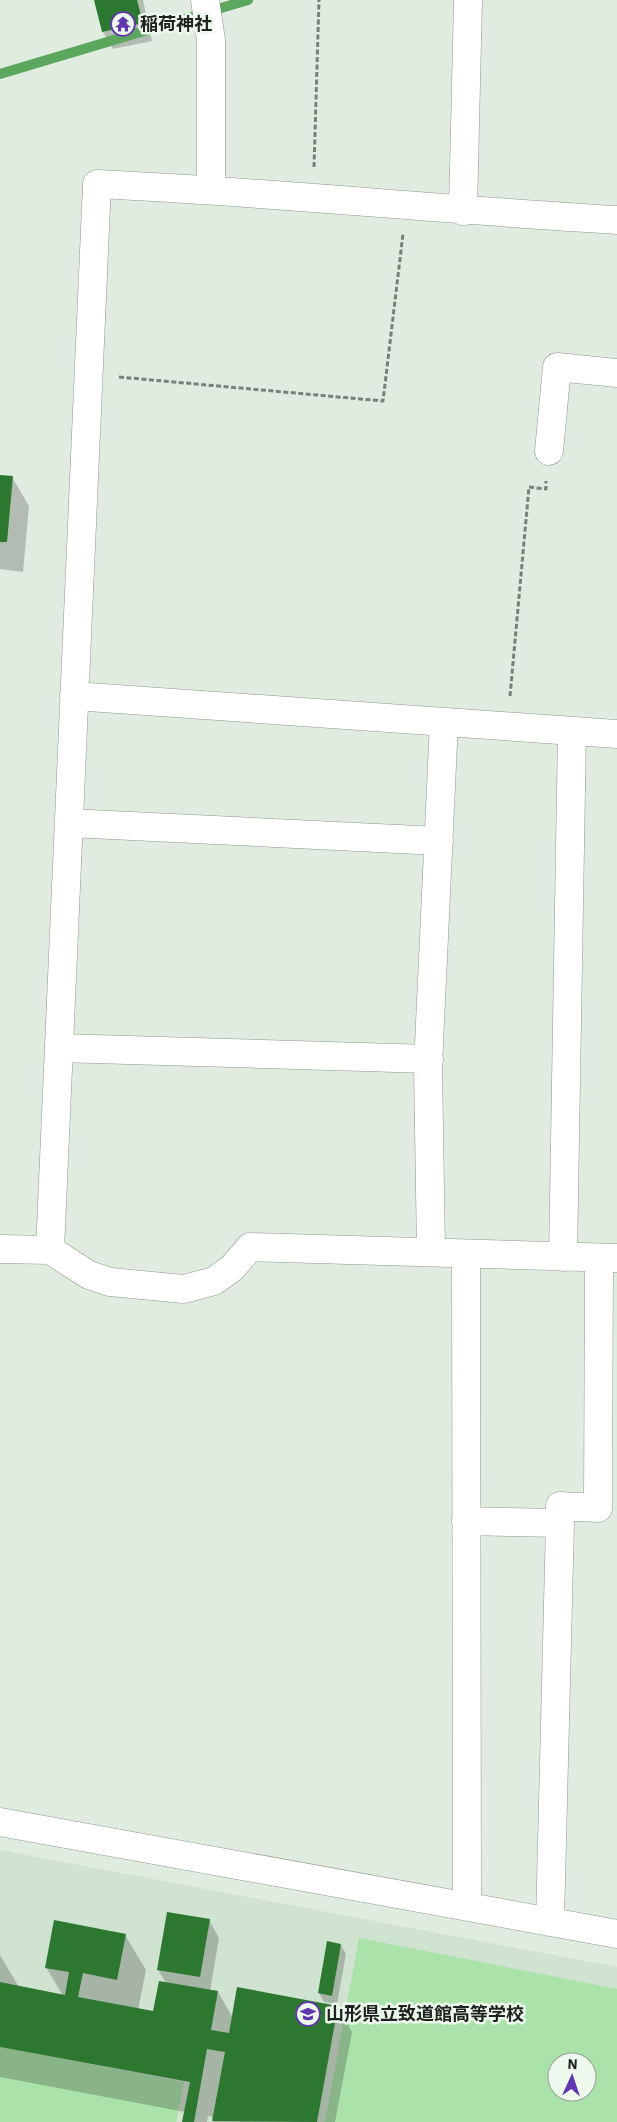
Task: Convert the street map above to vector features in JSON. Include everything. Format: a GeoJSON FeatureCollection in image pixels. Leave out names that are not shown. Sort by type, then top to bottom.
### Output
{"type":"FeatureCollection","features":[{"type":"Feature","properties":{"kind":"street"},"geometry":{"type":"LineString","coordinates":[[205,0],[210,40],[211,189]]}},
{"type":"Feature","properties":{"kind":"street"},"geometry":{"type":"LineString","coordinates":[[463,211],[468,0]]}},
{"type":"Feature","properties":{"kind":"street"},"geometry":{"type":"LineString","coordinates":[[50,1250],[98,184],[211,189],[463,211],[617,220]]}},
{"type":"Feature","properties":{"kind":"street"},"geometry":{"type":"LineString","coordinates":[[549,451],[557,367],[617,373]]}},
{"type":"Feature","properties":{"kind":"street"},"geometry":{"type":"LineString","coordinates":[[74,696],[617,734]]}},
{"type":"Feature","properties":{"kind":"street"},"geometry":{"type":"LineString","coordinates":[[432,1251],[429,1059],[444,722]]}},
{"type":"Feature","properties":{"kind":"street"},"geometry":{"type":"LineString","coordinates":[[563,1257],[572,731]]}},
{"type":"Feature","properties":{"kind":"street"},"geometry":{"type":"LineString","coordinates":[[69,823],[439,840]]}},
{"type":"Feature","properties":{"kind":"street"},"geometry":{"type":"LineString","coordinates":[[59,1048],[429,1059]]}},
{"type":"Feature","properties":{"kind":"street"},"geometry":{"type":"LineString","coordinates":[[0,1249],[50,1250],[90,1275],[110,1282],[184,1289],[214,1281],[232,1268],[250,1247],[432,1251],[466,1254],[608,1258],[598,1508],[560,1506],[550,1922]]}},
{"type":"Feature","properties":{"kind":"street"},"geometry":{"type":"LineString","coordinates":[[466,1254],[467,1906]]}},
{"type":"Feature","properties":{"kind":"street"},"geometry":{"type":"LineString","coordinates":[[466,1520],[560,1523]]}},
{"type":"Feature","properties":{"kind":"street"},"geometry":{"type":"LineString","coordinates":[[0,1822],[617,1934]]}},
{"type":"Feature","properties":{"kind":"path"},"geometry":{"type":"LineString","coordinates":[[312,198],[319,0]]}},
{"type":"Feature","properties":{"kind":"path"},"geometry":{"type":"LineString","coordinates":[[89,375],[383,401],[406,206]]}},
{"type":"Feature","properties":{"kind":"path"},"geometry":{"type":"LineString","coordinates":[[508,726],[529,487],[546,489],[549,451]]}},
{"type":"Feature","properties":{"kind":"shaded area","name":"山形県立致道館高等学校"},"geometry":{"type":"Polygon","coordinates":[[[0,1850],[617,1967],[617,2122],[0,2122],[0,1850]]]}},
{"type":"Feature","properties":{"kind":"green space"},"geometry":{"type":"Polygon","coordinates":[[[359,1938],[617,1989],[617,2122],[325,2122],[359,1938]]]}},
{"type":"Feature","properties":{"kind":"green space"},"geometry":{"type":"Polygon","coordinates":[[[0,2047],[184,2082],[176,2122],[0,2122],[0,2047]]]}},
{"type":"Feature","properties":{"kind":"building"},"geometry":{"type":"Polygon","coordinates":[[[94,0],[137,0],[143,23],[102,32],[94,0]]]}},
{"type":"Feature","properties":{"kind":"building"},"geometry":{"type":"Polygon","coordinates":[[[0,475],[13,476],[7,542],[0,542],[0,475]]]}},
{"type":"Feature","properties":{"kind":"building"},"geometry":{"type":"Polygon","coordinates":[[[167,1912],[210,1919],[200,1977],[157,1970],[167,1912]]]}},
{"type":"Feature","properties":{"kind":"building"},"geometry":{"type":"Polygon","coordinates":[[[54,1920],[126,1934],[117,1980],[83,1973],[78,1997],[153,2011],[159,1981],[218,1991],[211,2030],[229,2033],[237,1987],[338,2006],[317,2122],[212,2121],[225,2052],[207,2049],[194,2122],[182,2122],[190,2082],[0,2047],[0,1982],[65,1995],[69,1972],[45,1968],[54,1920]]]}},
{"type":"Feature","properties":{"kind":"building"},"geometry":{"type":"Polygon","coordinates":[[[327,1941],[341,1944],[332,1996],[318,1993],[327,1941]]]}},
{"type":"Feature","properties":{"kind":"waterway"},"geometry":{"type":"LineString","coordinates":[[0,74],[248,0]]}},
{"type":"Feature","properties":{"kind":"place","name":"稲荷神社"},"geometry":{"type":"Point","coordinates":[123,24]}},
{"type":"Feature","properties":{"kind":"place","name":"山形県立致道館高等学校"},"geometry":{"type":"Point","coordinates":[308,2014]}}]}
